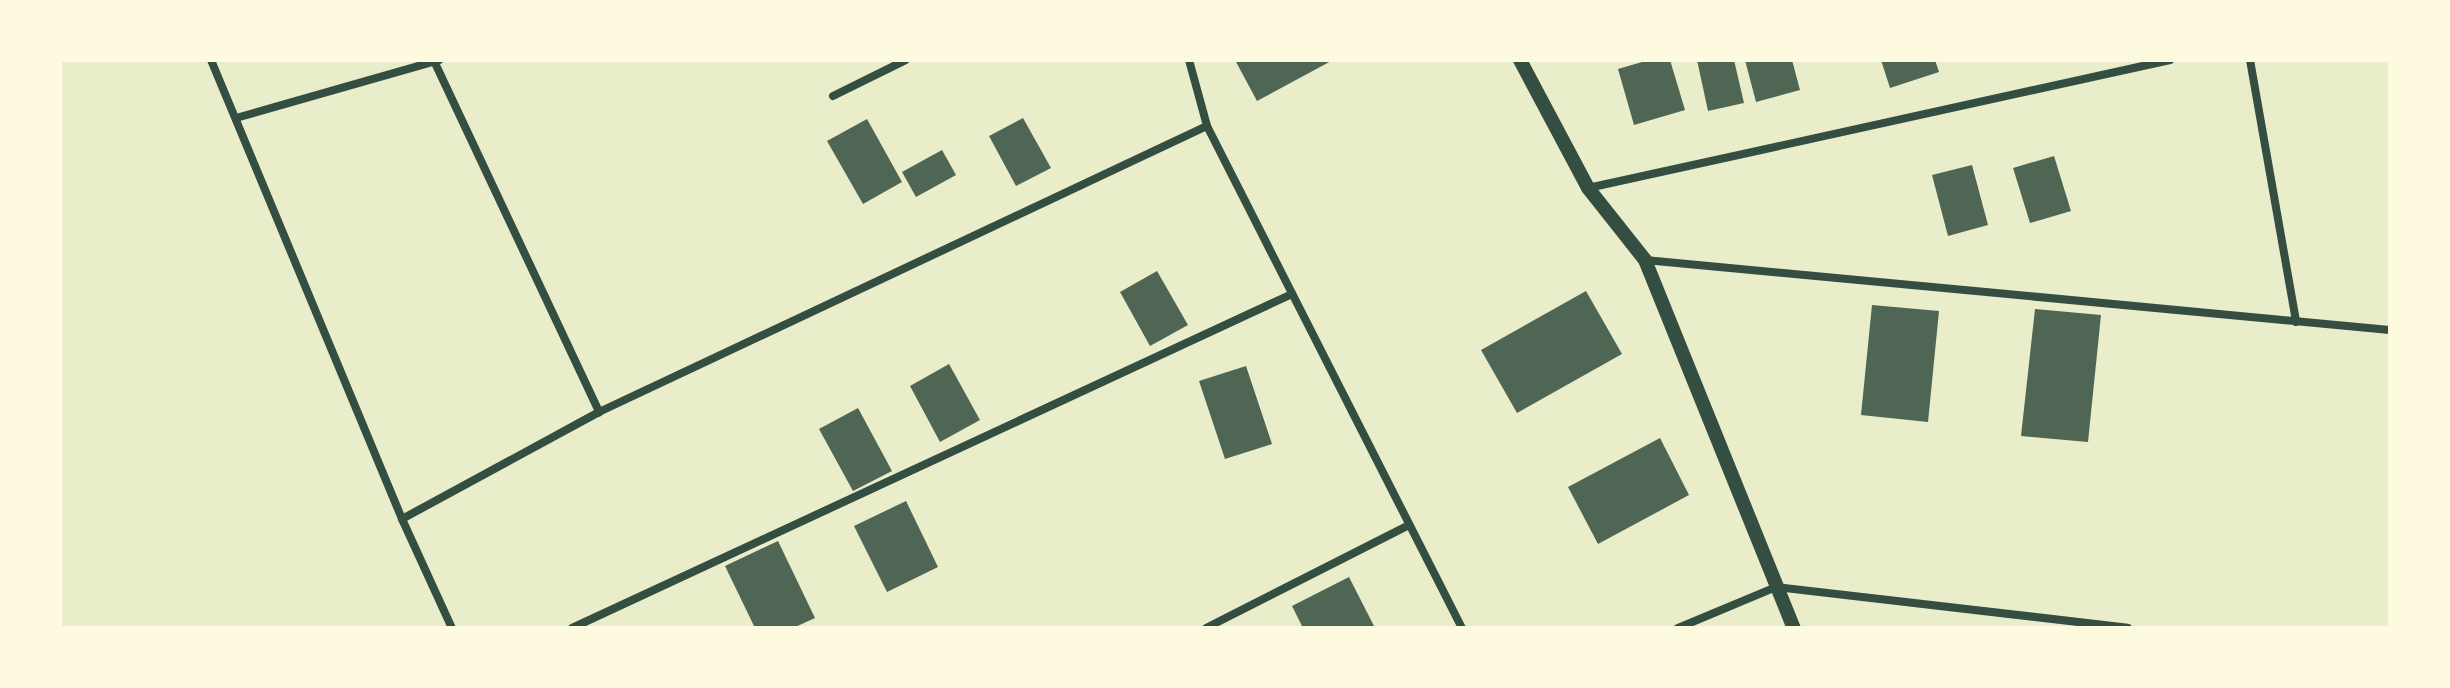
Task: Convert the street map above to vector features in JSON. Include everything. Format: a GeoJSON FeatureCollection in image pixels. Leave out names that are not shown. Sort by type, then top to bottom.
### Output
{"type":"FeatureCollection","features":[{"type":"Feature","properties":{"kind":"street"},"geometry":{"type":"LineString","coordinates":[[211,60],[402,519],[452,628]]}},
{"type":"Feature","properties":{"kind":"street"},"geometry":{"type":"LineString","coordinates":[[833,96],[906,60]]}},
{"type":"Feature","properties":{"kind":"street"},"geometry":{"type":"LineString","coordinates":[[1189,60],[1207,126],[1462,628]]}},
{"type":"Feature","properties":{"kind":"street"},"geometry":{"type":"LineString","coordinates":[[1520,60],[1588,188],[1645,260],[1794,628]]}},
{"type":"Feature","properties":{"kind":"street"},"geometry":{"type":"LineString","coordinates":[[1588,188],[2170,60]]}},
{"type":"Feature","properties":{"kind":"street"},"geometry":{"type":"LineString","coordinates":[[2250,60],[2296,322]]}},
{"type":"Feature","properties":{"kind":"street"},"geometry":{"type":"LineString","coordinates":[[236,118],[437,62],[599,412]]}},
{"type":"Feature","properties":{"kind":"street"},"geometry":{"type":"LineString","coordinates":[[402,519],[599,412],[1207,126]]}},
{"type":"Feature","properties":{"kind":"street"},"geometry":{"type":"LineString","coordinates":[[1645,260],[2390,330]]}},
{"type":"Feature","properties":{"kind":"street"},"geometry":{"type":"LineString","coordinates":[[572,628],[1292,294]]}},
{"type":"Feature","properties":{"kind":"street"},"geometry":{"type":"LineString","coordinates":[[1206,628],[1409,525]]}},
{"type":"Feature","properties":{"kind":"street"},"geometry":{"type":"LineString","coordinates":[[1678,628],[1776,587],[2128,628]]}},
{"type":"Feature","properties":{"kind":"building"},"geometry":{"type":"Polygon","coordinates":[[[1235,60],[1333,60],[1257,101],[1235,60]]]}},
{"type":"Feature","properties":{"kind":"building"},"geometry":{"type":"Polygon","coordinates":[[[1649,60],[1670,60],[1685,110],[1634,125],[1618,69],[1649,60]]]}},
{"type":"Feature","properties":{"kind":"building"},"geometry":{"type":"Polygon","coordinates":[[[1697,60],[1734,60],[1744,103],[1708,111],[1697,60]]]}},
{"type":"Feature","properties":{"kind":"building"},"geometry":{"type":"Polygon","coordinates":[[[1745,60],[1792,60],[1800,90],[1756,102],[1745,60]]]}},
{"type":"Feature","properties":{"kind":"building"},"geometry":{"type":"Polygon","coordinates":[[[1881,60],[1935,60],[1939,72],[1890,88],[1881,60]]]}},
{"type":"Feature","properties":{"kind":"building"},"geometry":{"type":"Polygon","coordinates":[[[1023,118],[1051,168],[1016,186],[989,136],[1023,118]]]}},
{"type":"Feature","properties":{"kind":"building"},"geometry":{"type":"Polygon","coordinates":[[[867,119],[902,182],[863,204],[827,141],[867,119]]]}},
{"type":"Feature","properties":{"kind":"building"},"geometry":{"type":"Polygon","coordinates":[[[942,150],[956,175],[916,197],[902,172],[942,150]]]}},
{"type":"Feature","properties":{"kind":"building"},"geometry":{"type":"Polygon","coordinates":[[[2054,156],[2071,211],[2030,223],[2013,168],[2054,156]]]}},
{"type":"Feature","properties":{"kind":"building"},"geometry":{"type":"Polygon","coordinates":[[[1972,165],[1988,225],[1948,236],[1932,175],[1972,165]]]}},
{"type":"Feature","properties":{"kind":"building"},"geometry":{"type":"Polygon","coordinates":[[[1157,271],[1188,325],[1150,346],[1120,292],[1157,271]]]}},
{"type":"Feature","properties":{"kind":"building"},"geometry":{"type":"Polygon","coordinates":[[[1586,291],[1622,354],[1517,413],[1481,350],[1586,291]]]}},
{"type":"Feature","properties":{"kind":"building"},"geometry":{"type":"Polygon","coordinates":[[[1872,305],[1939,311],[1928,422],[1861,415],[1872,305]]]}},
{"type":"Feature","properties":{"kind":"building"},"geometry":{"type":"Polygon","coordinates":[[[2035,309],[2101,315],[2088,442],[2021,436],[2035,309]]]}},
{"type":"Feature","properties":{"kind":"building"},"geometry":{"type":"Polygon","coordinates":[[[949,364],[980,420],[940,442],[910,386],[949,364]]]}},
{"type":"Feature","properties":{"kind":"building"},"geometry":{"type":"Polygon","coordinates":[[[1246,366],[1272,444],[1225,459],[1199,381],[1246,366]]]}},
{"type":"Feature","properties":{"kind":"building"},"geometry":{"type":"Polygon","coordinates":[[[858,408],[892,471],[853,491],[819,429],[858,408]]]}},
{"type":"Feature","properties":{"kind":"building"},"geometry":{"type":"Polygon","coordinates":[[[1660,438],[1689,495],[1598,544],[1568,487],[1660,438]]]}},
{"type":"Feature","properties":{"kind":"building"},"geometry":{"type":"Polygon","coordinates":[[[906,501],[938,567],[887,592],[854,526],[906,501]]]}},
{"type":"Feature","properties":{"kind":"building"},"geometry":{"type":"Polygon","coordinates":[[[778,541],[815,618],[793,628],[755,628],[725,566],[778,541]]]}},
{"type":"Feature","properties":{"kind":"building"},"geometry":{"type":"Polygon","coordinates":[[[1349,577],[1375,628],[1303,628],[1292,606],[1349,577]]]}}]}
